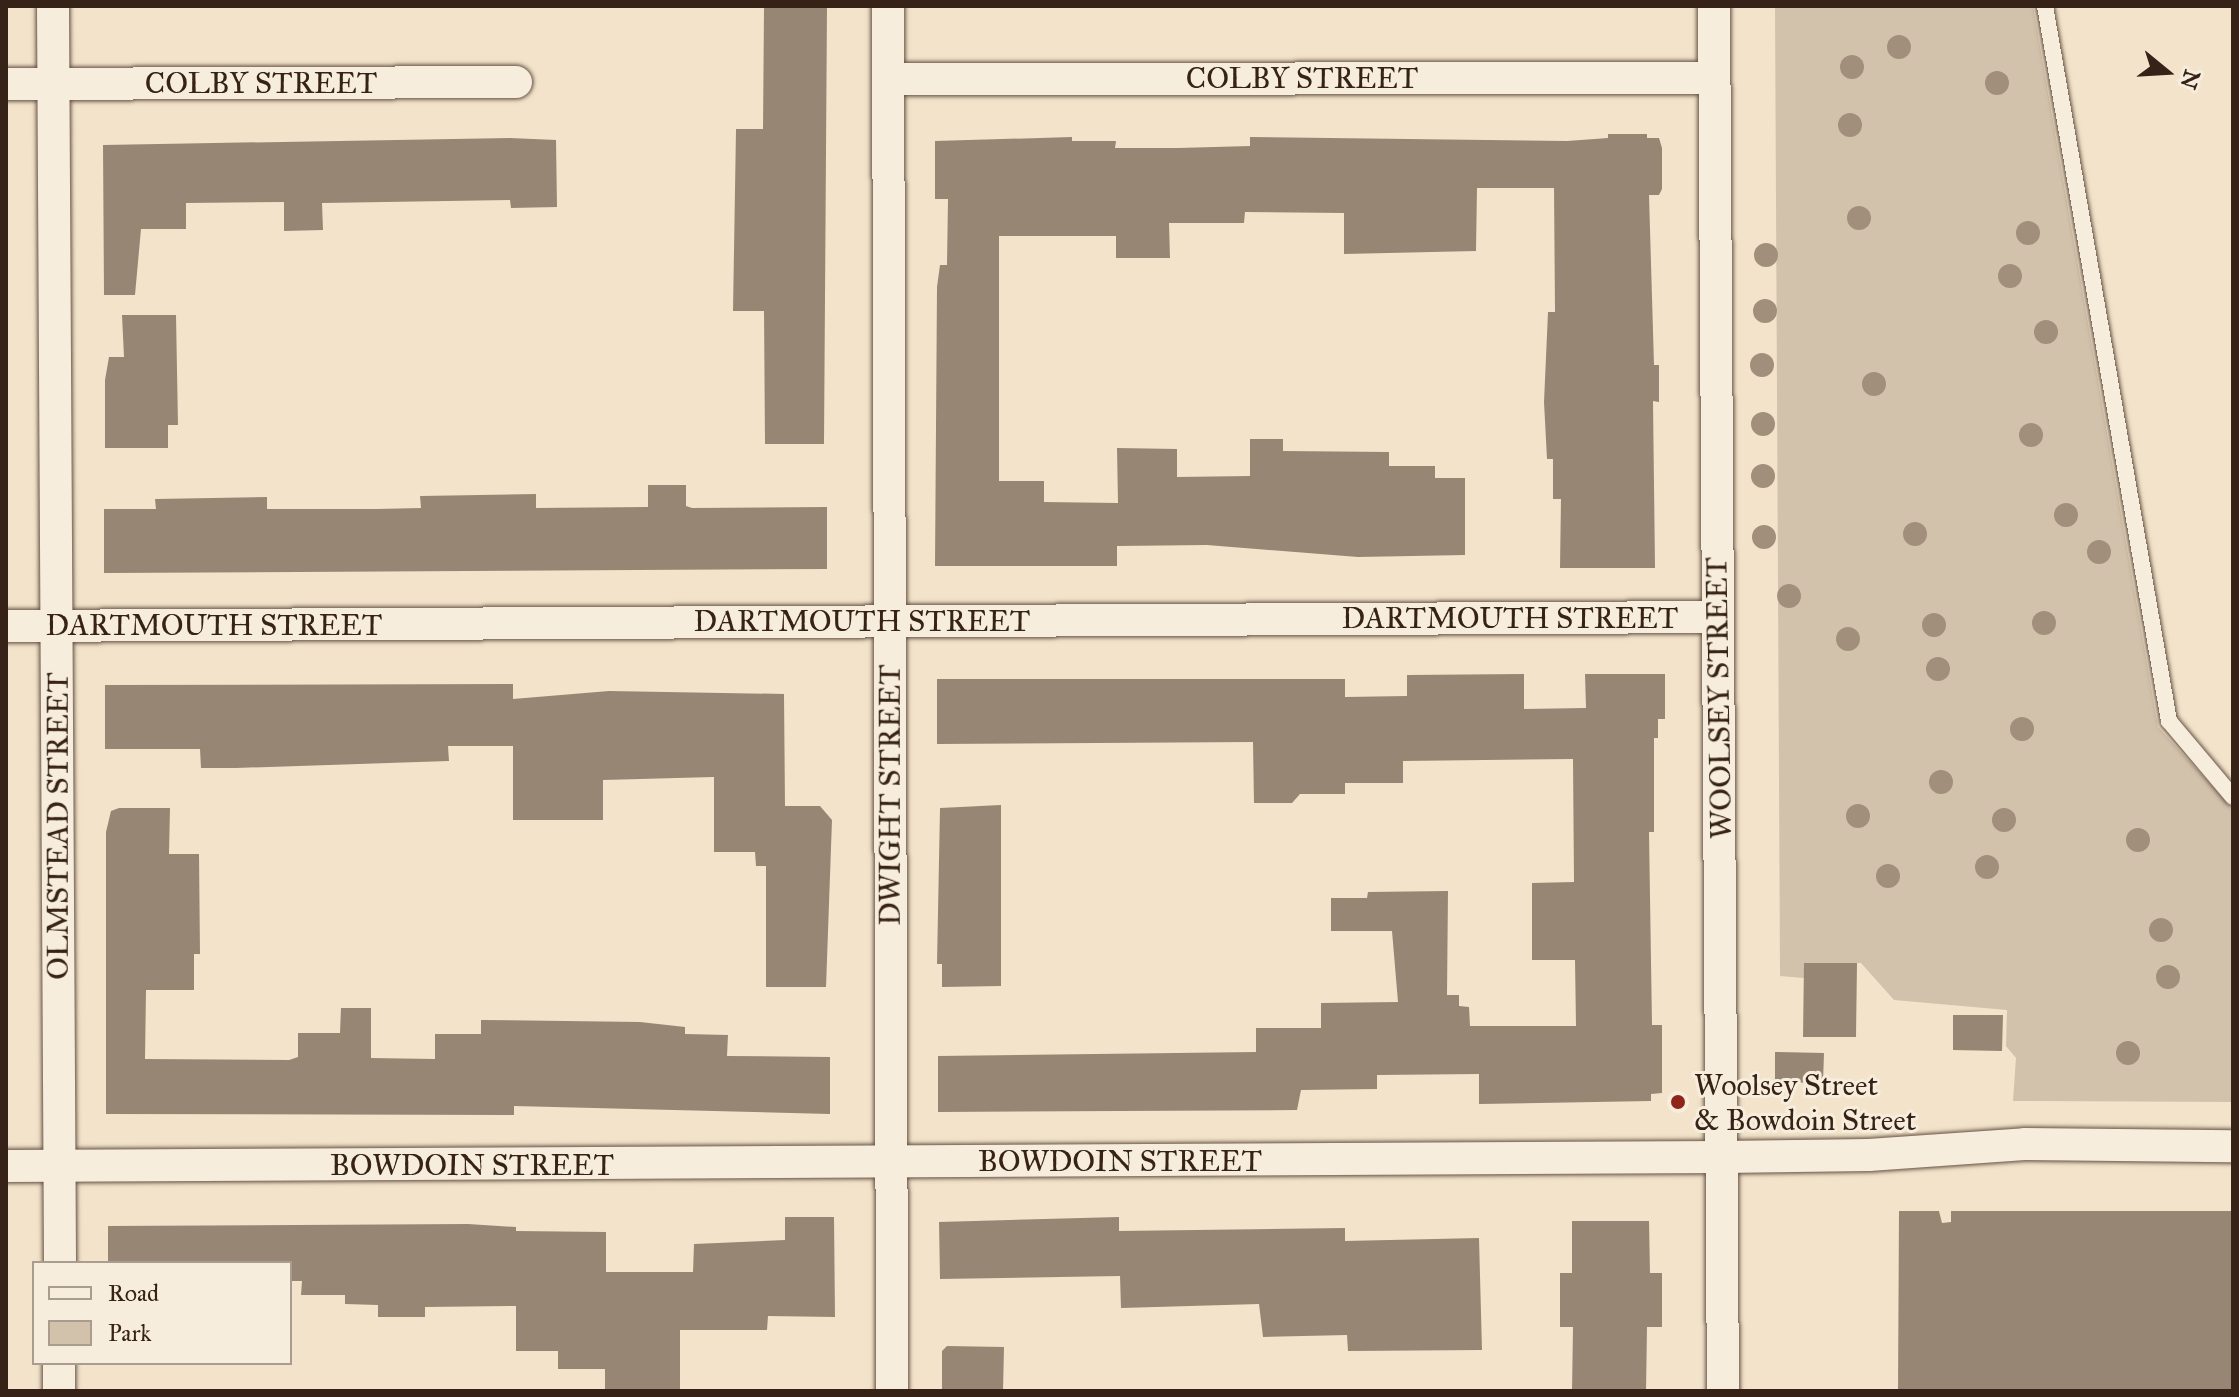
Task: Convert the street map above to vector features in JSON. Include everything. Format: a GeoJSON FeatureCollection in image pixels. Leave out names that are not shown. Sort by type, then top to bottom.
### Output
{"type":"FeatureCollection","features":[{"type":"Feature","properties":{"kind":"street","name":"OLMSTEAD STREET"},"geometry":{"type":"LineString","coordinates":[[53,6],[60,1261]]}},
{"type":"Feature","properties":{"kind":"street","name":"DWIGHT STREET"},"geometry":{"type":"LineString","coordinates":[[888,6],[892,1391]]}},
{"type":"Feature","properties":{"kind":"street","name":"WOOLSEY STREET"},"geometry":{"type":"LineString","coordinates":[[1714,6],[1723,1391]]}},
{"type":"Feature","properties":{"kind":"street","name":"COLBY STREET"},"geometry":{"type":"LineString","coordinates":[[889,79],[1714,78]]}},
{"type":"Feature","properties":{"kind":"street","name":"COLBY STREET"},"geometry":{"type":"LineString","coordinates":[[6,84],[516,82]]}},
{"type":"Feature","properties":{"kind":"street","name":"DARTMOUTH STREET"},"geometry":{"type":"LineString","coordinates":[[6,626],[1718,617]]}},
{"type":"Feature","properties":{"kind":"street","name":"BOWDOIN STREET"},"geometry":{"type":"LineString","coordinates":[[6,1166],[1723,1157],[1869,1155],[2025,1144],[2233,1146]]}},
{"type":"Feature","properties":{"kind":"street"},"geometry":{"type":"LineString","coordinates":[[59,1365],[59,1391]]}},
{"type":"Feature","properties":{"kind":"lane"},"geometry":{"type":"LineString","coordinates":[[2045,6],[2169,721],[2233,797]]}},
{"type":"Feature","properties":{"kind":"green space"},"geometry":{"type":"Polygon","coordinates":[[[1775,6],[2033,6],[2158,727],[2233,809],[2233,1102],[2013,1101],[2016,1058],[2006,1046],[2007,1010],[1894,1000],[1861,963],[1804,963],[1804,978],[1780,976],[1775,6]]]}},
{"type":"Feature","properties":{"kind":"building"},"geometry":{"type":"Polygon","coordinates":[[[764,6],[827,6],[824,444],[765,444],[764,311],[733,311],[736,129],[763,129],[764,6]]]}},
{"type":"Feature","properties":{"kind":"building"},"geometry":{"type":"Polygon","coordinates":[[[1608,134],[1647,134],[1647,138],[1659,138],[1662,148],[1662,189],[1659,195],[1649,195],[1654,365],[1659,365],[1659,402],[1653,401],[1655,568],[1560,568],[1561,499],[1553,499],[1553,459],[1547,459],[1544,402],[1548,312],[1555,312],[1554,188],[1477,188],[1476,251],[1344,254],[1344,213],[1245,212],[1244,223],[1169,223],[1170,258],[1116,258],[1116,236],[999,236],[999,481],[1044,481],[1044,502],[1118,503],[1117,448],[1177,449],[1177,477],[1250,476],[1250,439],[1283,439],[1283,451],[1389,452],[1389,466],[1435,466],[1435,478],[1465,478],[1465,555],[1358,557],[1207,545],[1117,546],[1117,566],[935,566],[937,287],[940,265],[947,265],[948,199],[935,199],[935,141],[1072,137],[1072,141],[1116,141],[1115,148],[1178,148],[1250,146],[1250,137],[1567,141],[1608,138],[1608,134]]]}},
{"type":"Feature","properties":{"kind":"building"},"geometry":{"type":"Polygon","coordinates":[[[510,138],[556,140],[557,207],[511,208],[510,200],[322,203],[323,230],[284,231],[284,202],[186,203],[186,229],[141,229],[135,295],[104,295],[103,145],[510,138]]]}},
{"type":"Feature","properties":{"kind":"building"},"geometry":{"type":"Polygon","coordinates":[[[122,315],[176,315],[178,425],[168,425],[168,448],[105,448],[105,380],[109,357],[124,357],[122,315]]]}},
{"type":"Feature","properties":{"kind":"building"},"geometry":{"type":"Polygon","coordinates":[[[648,485],[686,485],[686,506],[692,508],[827,507],[827,569],[104,573],[104,509],[156,509],[155,499],[267,497],[267,509],[377,509],[421,508],[420,496],[536,494],[536,508],[648,507],[648,485]]]}},
{"type":"Feature","properties":{"kind":"building"},"geometry":{"type":"Polygon","coordinates":[[[1524,674],[1524,709],[1586,708],[1585,674],[1665,674],[1665,719],[1658,719],[1658,738],[1654,738],[1654,832],[1649,832],[1652,1025],[1662,1025],[1662,1093],[1651,1094],[1651,1101],[1479,1104],[1479,1074],[1377,1075],[1377,1089],[1301,1090],[1297,1110],[938,1112],[938,1056],[1256,1052],[1256,1028],[1321,1028],[1321,1003],[1398,1002],[1392,931],[1331,931],[1331,898],[1367,898],[1368,892],[1448,891],[1447,995],[1459,995],[1459,1006],[1469,1007],[1470,1026],[1576,1026],[1575,960],[1532,960],[1532,883],[1574,882],[1573,759],[1403,761],[1403,783],[1345,783],[1345,794],[1300,794],[1292,803],[1254,803],[1253,742],[937,744],[937,679],[1345,679],[1345,697],[1407,696],[1407,675],[1524,674]]]}},
{"type":"Feature","properties":{"kind":"building"},"geometry":{"type":"Polygon","coordinates":[[[513,684],[513,699],[609,691],[784,694],[785,806],[820,806],[832,820],[826,987],[766,987],[766,866],[756,866],[755,852],[714,852],[714,777],[603,780],[603,820],[513,820],[513,746],[448,746],[449,761],[236,768],[201,768],[200,749],[105,749],[105,685],[513,684]]]}},
{"type":"Feature","properties":{"kind":"building"},"geometry":{"type":"Polygon","coordinates":[[[1001,805],[1001,986],[942,987],[942,964],[937,964],[940,808],[1001,805]]]}},
{"type":"Feature","properties":{"kind":"building"},"geometry":{"type":"Polygon","coordinates":[[[119,808],[170,808],[169,854],[199,854],[200,954],[194,954],[194,990],[146,990],[145,1059],[289,1060],[298,1057],[298,1033],[340,1033],[341,1008],[371,1008],[371,1058],[435,1059],[435,1034],[481,1034],[481,1020],[640,1022],[685,1027],[685,1034],[728,1035],[727,1056],[830,1057],[830,1114],[514,1106],[514,1115],[106,1114],[106,832],[111,811],[119,808]]]}},
{"type":"Feature","properties":{"kind":"building"},"geometry":{"type":"Polygon","coordinates":[[[1804,963],[1857,963],[1856,1037],[1803,1037],[1804,963]]]}},
{"type":"Feature","properties":{"kind":"building"},"geometry":{"type":"Polygon","coordinates":[[[1953,1015],[2003,1015],[2002,1051],[1953,1050],[1953,1015]]]}},
{"type":"Feature","properties":{"kind":"building"},"geometry":{"type":"Polygon","coordinates":[[[1775,1052],[1824,1053],[1823,1083],[1775,1082],[1775,1052]]]}},
{"type":"Feature","properties":{"kind":"building"},"geometry":{"type":"Polygon","coordinates":[[[1899,1211],[1939,1211],[1942,1223],[1951,1222],[1951,1211],[2233,1211],[2233,1391],[1898,1391],[1899,1211]]]}},
{"type":"Feature","properties":{"kind":"building"},"geometry":{"type":"Polygon","coordinates":[[[785,1217],[834,1217],[835,1317],[768,1316],[767,1330],[680,1330],[680,1391],[605,1391],[605,1369],[558,1369],[558,1351],[516,1351],[516,1306],[425,1307],[425,1317],[378,1317],[378,1305],[345,1304],[345,1295],[301,1295],[302,1281],[292,1281],[292,1261],[108,1261],[108,1226],[468,1224],[516,1227],[516,1231],[606,1232],[606,1272],[693,1272],[694,1244],[785,1240],[785,1217]]]}},
{"type":"Feature","properties":{"kind":"building"},"geometry":{"type":"Polygon","coordinates":[[[1119,1217],[1119,1231],[1345,1228],[1345,1241],[1479,1238],[1482,1350],[1348,1351],[1347,1335],[1263,1337],[1259,1304],[1121,1308],[1120,1276],[940,1279],[939,1222],[1119,1217]]]}},
{"type":"Feature","properties":{"kind":"building"},"geometry":{"type":"Polygon","coordinates":[[[1572,1221],[1649,1221],[1650,1273],[1662,1273],[1662,1327],[1647,1327],[1646,1391],[1572,1391],[1573,1327],[1560,1327],[1560,1273],[1572,1273],[1572,1221]]]}},
{"type":"Feature","properties":{"kind":"building"},"geometry":{"type":"Polygon","coordinates":[[[947,1346],[1004,1347],[1003,1391],[942,1391],[942,1351],[947,1346]]]}},
{"type":"Feature","properties":{"kind":"place","name":"Woolsey Street & Bowdoin Street"},"geometry":{"type":"Point","coordinates":[1678,1102]}}]}
